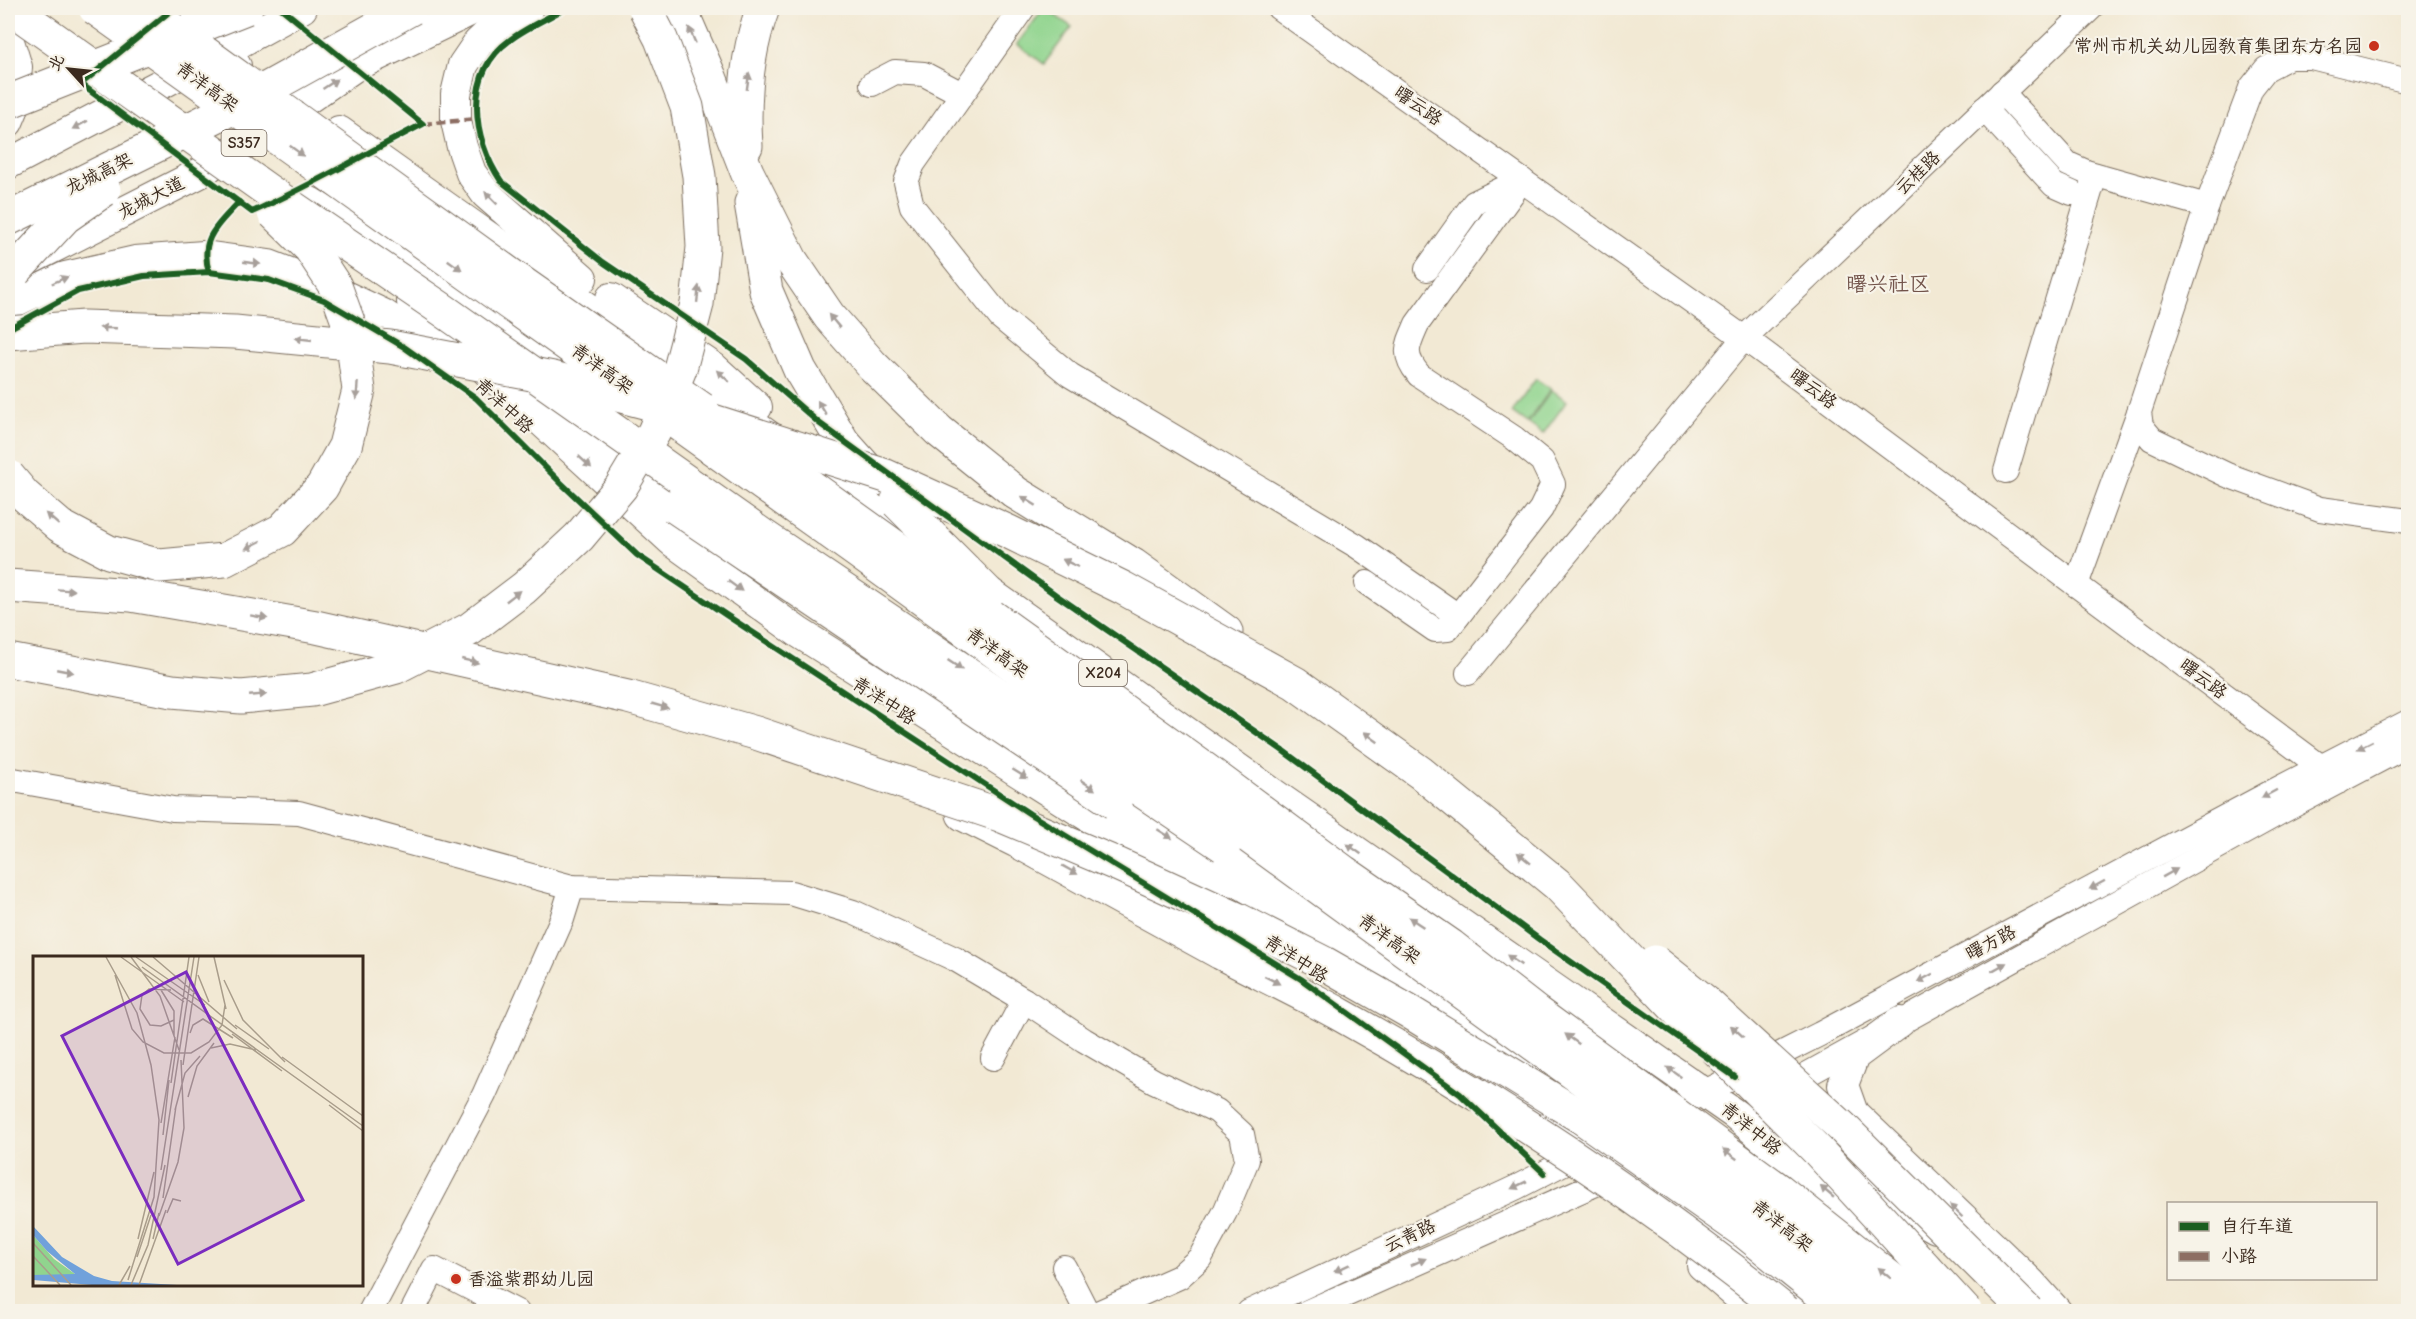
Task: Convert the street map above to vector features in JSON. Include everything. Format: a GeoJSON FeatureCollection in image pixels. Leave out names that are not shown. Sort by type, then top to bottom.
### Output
{"type":"FeatureCollection","features":[{"type":"Feature","properties":{"kind":"highway"},"geometry":{"type":"LineString","coordinates":[[9,8],[772,542],[1372,946],[1551,1057]]}},
{"type":"Feature","properties":{"kind":"highway","name":"青洋高架"},"geometry":{"type":"LineString","coordinates":[[95,8],[858,552],[1763,1211],[1888,1311]]}},
{"type":"Feature","properties":{"kind":"highway","name":"青洋高架"},"geometry":{"type":"LineString","coordinates":[[143,8],[499,266],[1206,770],[1344,872],[1452,946],[1537,1013],[1779,1190],[1928,1311]]}},
{"type":"Feature","properties":{"kind":"highway"},"geometry":{"type":"LineString","coordinates":[[17,97],[246,8]]}},
{"type":"Feature","properties":{"kind":"highway","name":"龙城高架"},"geometry":{"type":"LineString","coordinates":[[8,219],[230,109],[412,8]]}},
{"type":"Feature","properties":{"kind":"highway"},"geometry":{"type":"LineString","coordinates":[[8,660],[172,692],[241,697],[312,690],[396,666],[470,629],[524,588],[579,537],[621,487],[654,432],[680,369],[697,304],[703,247],[699,176],[687,107],[661,39],[645,8]]}},
{"type":"Feature","properties":{"kind":"highway"},"geometry":{"type":"LineString","coordinates":[[680,8],[711,77],[747,172],[791,260],[829,316],[872,365],[939,431],[1016,493],[1133,565],[1421,773],[1704,1001],[2029,1297]]}},
{"type":"Feature","properties":{"kind":"highway"},"geometry":{"type":"LineString","coordinates":[[763,8],[749,71],[744,110],[750,196],[766,291],[800,370],[843,442],[897,502],[985,591],[1206,770]]}},
{"type":"Feature","properties":{"kind":"highway"},"geometry":{"type":"LineString","coordinates":[[8,476],[24,495],[60,526],[109,552],[160,566],[224,560],[282,530],[322,487],[345,446],[359,390],[351,330],[335,286],[310,249],[260,200],[75,55]]}},
{"type":"Feature","properties":{"kind":"highway"},"geometry":{"type":"LineString","coordinates":[[8,286],[15,271],[65,217],[145,162],[230,109]]}},
{"type":"Feature","properties":{"kind":"highway"},"geometry":{"type":"LineString","coordinates":[[443,310],[674,506],[1115,803],[1392,976]]}},
{"type":"Feature","properties":{"kind":"highway"},"geometry":{"type":"LineString","coordinates":[[8,333],[84,327],[235,332],[390,348],[553,378],[694,415],[886,476],[1009,532],[1123,588],[1295,683]]}},
{"type":"Feature","properties":{"kind":"highway"},"geometry":{"type":"LineString","coordinates":[[8,586],[131,595],[316,627],[628,697],[756,733],[1000,815],[1119,865],[1237,919],[1324,963],[1408,1011],[1581,1117],[1746,1233],[1844,1311]]}},
{"type":"Feature","properties":{"kind":"highway"},"geometry":{"type":"LineString","coordinates":[[887,776],[1017,841],[1221,953],[1341,1015],[1457,1083],[1598,1172],[1714,1254],[1786,1311]]}},
{"type":"Feature","properties":{"kind":"highway"},"geometry":{"type":"LineString","coordinates":[[1558,885],[1685,1018],[1818,1152],[1967,1311]]}},
{"type":"Feature","properties":{"kind":"main road"},"geometry":{"type":"LineString","coordinates":[[9,8],[132,98],[296,193],[410,264],[672,439],[1191,804],[1392,976],[1659,1154],[1814,1266],[1864,1311]]}},
{"type":"Feature","properties":{"kind":"main road","name":"X204"},"geometry":{"type":"LineString","coordinates":[[168,8],[226,50]]}},
{"type":"Feature","properties":{"kind":"main road"},"geometry":{"type":"LineString","coordinates":[[8,238],[166,147],[189,132],[230,94],[236,66],[194,8]]}},
{"type":"Feature","properties":{"kind":"main road"},"geometry":{"type":"LineString","coordinates":[[8,164],[302,8]]}},
{"type":"Feature","properties":{"kind":"main road","name":"龙城大道"},"geometry":{"type":"LineString","coordinates":[[8,271],[200,173],[354,67],[476,8]]}},
{"type":"Feature","properties":{"kind":"main road"},"geometry":{"type":"LineString","coordinates":[[528,8],[498,24],[478,43],[463,65],[456,94],[456,121],[471,173],[486,194],[582,278]]}},
{"type":"Feature","properties":{"kind":"main road"},"geometry":{"type":"LineString","coordinates":[[8,38],[17,67],[13,110],[8,122]]}},
{"type":"Feature","properties":{"kind":"main road","name":"青洋中路"},"geometry":{"type":"LineString","coordinates":[[226,50],[1271,792],[1736,1115],[1967,1311]]}},
{"type":"Feature","properties":{"kind":"main road"},"geometry":{"type":"LineString","coordinates":[[408,178],[582,278],[714,369],[859,500]]}},
{"type":"Feature","properties":{"kind":"main road"},"geometry":{"type":"LineString","coordinates":[[296,193],[548,429],[672,541],[798,632],[1225,902],[1475,1069],[1583,1154],[1627,1170],[1719,1235],[1817,1311]]}},
{"type":"Feature","properties":{"kind":"main road"},"geometry":{"type":"LineString","coordinates":[[8,305],[65,277],[135,261],[204,256],[269,266],[326,287],[383,314],[466,369],[548,429]]}},
{"type":"Feature","properties":{"kind":"main road"},"geometry":{"type":"LineString","coordinates":[[527,342],[704,512],[900,644],[986,753]]}},
{"type":"Feature","properties":{"kind":"main road"},"geometry":{"type":"LineString","coordinates":[[1353,987],[1492,1042]]}},
{"type":"Feature","properties":{"kind":"main road"},"geometry":{"type":"LineString","coordinates":[[1900,1022],[1854,1056],[1843,1085],[1853,1113],[2029,1297]]}},
{"type":"Feature","properties":{"kind":"main road"},"geometry":{"type":"LineString","coordinates":[[1736,1115],[2029,1297],[2057,1311]]}},
{"type":"Feature","properties":{"kind":"main road"},"geometry":{"type":"LineString","coordinates":[[1583,1154],[1596,1183],[1701,1264],[1757,1311]]}},
{"type":"Feature","properties":{"kind":"street"},"geometry":{"type":"LineString","coordinates":[[1023,8],[913,164],[906,182],[912,206],[1000,317],[1070,375],[1357,546],[1458,616]]}},
{"type":"Feature","properties":{"kind":"street","name":"曙云路"},"geometry":{"type":"LineString","coordinates":[[1279,8],[1744,338],[2331,774]]}},
{"type":"Feature","properties":{"kind":"street","name":"云桂路"},"geometry":{"type":"LineString","coordinates":[[1468,673],[1744,338],[2091,8]]}},
{"type":"Feature","properties":{"kind":"street"},"geometry":{"type":"LineString","coordinates":[[2076,585],[2139,412],[2206,206],[2251,88],[2266,69],[2289,57],[2311,57],[2409,81]]}},
{"type":"Feature","properties":{"kind":"street"},"geometry":{"type":"LineString","coordinates":[[872,84],[895,72],[924,74],[962,94]]}},
{"type":"Feature","properties":{"kind":"street"},"geometry":{"type":"LineString","coordinates":[[2002,92],[2068,164],[2096,175],[2206,206]]}},
{"type":"Feature","properties":{"kind":"street"},"geometry":{"type":"LineString","coordinates":[[1984,109],[2054,185],[2072,192]]}},
{"type":"Feature","properties":{"kind":"street"},"geometry":{"type":"LineString","coordinates":[[2006,471],[2096,175]]}},
{"type":"Feature","properties":{"kind":"street"},"geometry":{"type":"LineString","coordinates":[[1428,269],[1474,203],[1522,180]]}},
{"type":"Feature","properties":{"kind":"street"},"geometry":{"type":"LineString","coordinates":[[1367,583],[1435,630],[1448,629],[1541,509],[1553,484],[1542,461],[1514,438],[1419,375],[1409,362],[1408,345],[1417,324],[1522,180]]}},
{"type":"Feature","properties":{"kind":"street"},"geometry":{"type":"LineString","coordinates":[[2139,412],[2141,426],[2152,439],[2227,475],[2320,509],[2409,521]]}},
{"type":"Feature","properties":{"kind":"street","name":"曙方路"},"geometry":{"type":"LineString","coordinates":[[1596,1183],[1627,1170],[1736,1115],[2331,774],[2409,722]]}},
{"type":"Feature","properties":{"kind":"street","name":"曙方路"},"geometry":{"type":"LineString","coordinates":[[1583,1154],[2331,774],[2409,745]]}},
{"type":"Feature","properties":{"kind":"street"},"geometry":{"type":"LineString","coordinates":[[8,779],[173,808],[299,813],[572,886],[791,893],[854,912],[955,959],[1154,1081],[1217,1112],[1242,1134],[1247,1160],[1226,1212],[1200,1258],[1179,1277],[1100,1311]]}},
{"type":"Feature","properties":{"kind":"street"},"geometry":{"type":"LineString","coordinates":[[370,1311],[484,1095],[562,919],[572,886]]}},
{"type":"Feature","properties":{"kind":"street"},"geometry":{"type":"LineString","coordinates":[[993,1058],[1024,1000]]}},
{"type":"Feature","properties":{"kind":"street","name":"云青路"},"geometry":{"type":"LineString","coordinates":[[1249,1311],[1583,1154]]}},
{"type":"Feature","properties":{"kind":"street","name":"云青路"},"geometry":{"type":"LineString","coordinates":[[1307,1311],[1596,1183]]}},
{"type":"Feature","properties":{"kind":"street"},"geometry":{"type":"LineString","coordinates":[[1064,1267],[1087,1311]]}},
{"type":"Feature","properties":{"kind":"street"},"geometry":{"type":"LineString","coordinates":[[412,1311],[434,1269],[517,1311]]}},
{"type":"Feature","properties":{"kind":"green space"},"geometry":{"type":"Polygon","coordinates":[[[1044,8],[1072,27],[1044,64],[1017,44],[1044,8]]]}},
{"type":"Feature","properties":{"kind":"green space"},"geometry":{"type":"Polygon","coordinates":[[[1536,379],[1551,389],[1527,423],[1512,412],[1536,379]]]}},
{"type":"Feature","properties":{"kind":"green space"},"geometry":{"type":"Polygon","coordinates":[[[1552,390],[1567,401],[1543,434],[1528,423],[1552,390]]]}},
{"type":"Feature","properties":{"kind":"marked path"},"geometry":{"type":"LineString","coordinates":[[423,124],[477,119]]}},
{"type":"Feature","properties":{"kind":"cycle path"},"geometry":{"type":"LineString","coordinates":[[174,8],[81,84],[252,212],[423,124],[281,8]]}},
{"type":"Feature","properties":{"kind":"cycle path"},"geometry":{"type":"LineString","coordinates":[[566,8],[510,40],[495,54],[485,70],[479,88],[477,107],[479,126],[491,164],[501,181],[603,262],[746,359],[819,423],[1056,595],[1282,750],[1540,940],[1735,1077]]}},
{"type":"Feature","properties":{"kind":"cycle path"},"geometry":{"type":"LineString","coordinates":[[209,272],[207,250],[212,233],[239,202]]}},
{"type":"Feature","properties":{"kind":"cycle path"},"geometry":{"type":"LineString","coordinates":[[8,329],[78,291],[144,276],[209,272],[269,280],[324,300],[404,347],[476,398],[637,555],[1030,814],[1301,979],[1460,1094],[1544,1173]]}},
{"type":"Feature","properties":{"kind":"place","name":"常州市机关幼儿园教育集团东方名园"},"geometry":{"type":"Point","coordinates":[2374,46]}},
{"type":"Feature","properties":{"kind":"place","name":"香溢紫郡幼儿园"},"geometry":{"type":"Point","coordinates":[456,1279]}},
{"type":"Feature","properties":{"kind":"district","name":"曙兴社区"},"geometry":{"type":"Point","coordinates":[1888,284]}}]}
